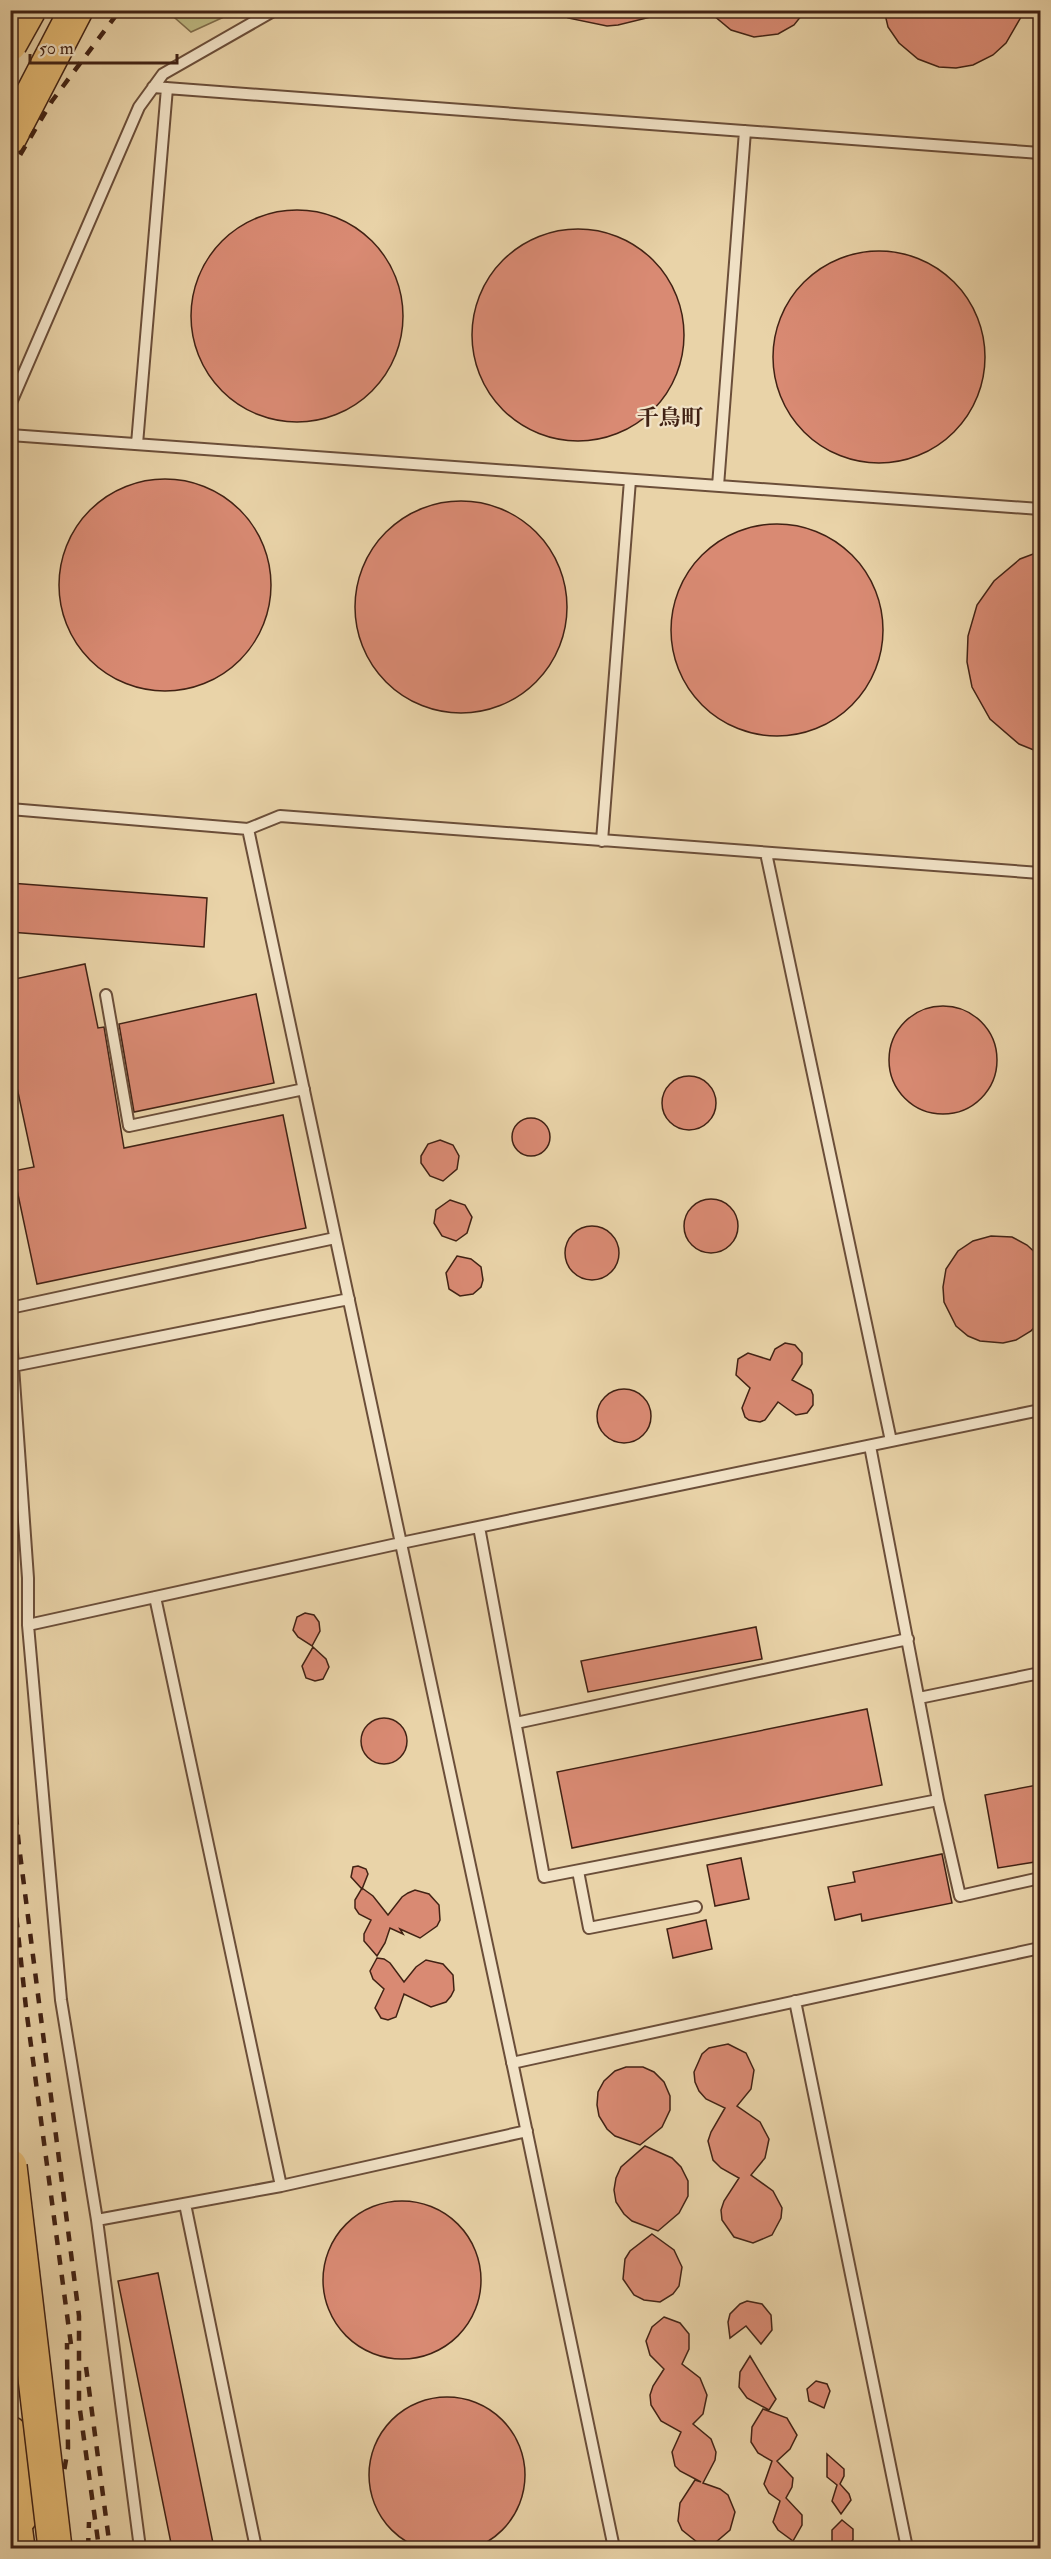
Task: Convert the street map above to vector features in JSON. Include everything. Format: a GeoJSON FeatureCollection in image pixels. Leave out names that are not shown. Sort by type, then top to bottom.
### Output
{"type":"FeatureCollection","features":[{"type":"Feature","properties":{"kind":"highway"},"geometry":{"type":"LineString","coordinates":[[10,36],[27,10]]}},
{"type":"Feature","properties":{"kind":"highway"},"geometry":{"type":"LineString","coordinates":[[10,44],[27,10]]}},
{"type":"Feature","properties":{"kind":"highway"},"geometry":{"type":"LineString","coordinates":[[10,44],[35,10]]}},
{"type":"Feature","properties":{"kind":"highway"},"geometry":{"type":"LineString","coordinates":[[10,126],[70,10]]}},
{"type":"Feature","properties":{"kind":"highway"},"geometry":{"type":"LineString","coordinates":[[10,137],[76,10]]}},
{"type":"Feature","properties":{"kind":"highway"},"geometry":{"type":"LineString","coordinates":[[10,2166],[55,2548]]}},
{"type":"Feature","properties":{"kind":"highway"},"geometry":{"type":"LineString","coordinates":[[10,2221],[48,2548]]}},
{"type":"Feature","properties":{"kind":"highway"},"geometry":{"type":"LineString","coordinates":[[10,2433],[24,2548]]}},
{"type":"Feature","properties":{"kind":"highway"},"geometry":{"type":"LineString","coordinates":[[10,2487],[18,2548]]}},
{"type":"Feature","properties":{"kind":"lane"},"geometry":{"type":"LineString","coordinates":[[10,405],[139,106],[163,74],[275,10]]}},
{"type":"Feature","properties":{"kind":"lane"},"geometry":{"type":"LineString","coordinates":[[153,87],[1041,153]]}},
{"type":"Feature","properties":{"kind":"lane"},"geometry":{"type":"LineString","coordinates":[[136,444],[167,88]]}},
{"type":"Feature","properties":{"kind":"lane"},"geometry":{"type":"LineString","coordinates":[[718,486],[745,131]]}},
{"type":"Feature","properties":{"kind":"lane"},"geometry":{"type":"LineString","coordinates":[[10,435],[1041,509]]}},
{"type":"Feature","properties":{"kind":"lane"},"geometry":{"type":"LineString","coordinates":[[602,841],[630,480]]}},
{"type":"Feature","properties":{"kind":"lane"},"geometry":{"type":"LineString","coordinates":[[10,808],[248,829],[280,816],[1041,873]]}},
{"type":"Feature","properties":{"kind":"lane"},"geometry":{"type":"LineString","coordinates":[[248,829],[614,2548]]}},
{"type":"Feature","properties":{"kind":"lane"},"geometry":{"type":"LineString","coordinates":[[766,853],[891,1441]]}},
{"type":"Feature","properties":{"kind":"lane"},"geometry":{"type":"LineString","coordinates":[[106,995],[129,1126],[304,1089]]}},
{"type":"Feature","properties":{"kind":"lane"},"geometry":{"type":"LineString","coordinates":[[10,1308],[335,1238]]}},
{"type":"Feature","properties":{"kind":"lane"},"geometry":{"type":"LineString","coordinates":[[13,1366],[349,1299]]}},
{"type":"Feature","properties":{"kind":"lane"},"geometry":{"type":"LineString","coordinates":[[10,1324],[28,1578],[28,1625],[61,2000],[97,2220],[140,2548]]}},
{"type":"Feature","properties":{"kind":"lane"},"geometry":{"type":"LineString","coordinates":[[28,1625],[401,1543],[1041,1410]]}},
{"type":"Feature","properties":{"kind":"lane"},"geometry":{"type":"LineString","coordinates":[[870,1446],[938,1800],[960,1896],[1041,1878]]}},
{"type":"Feature","properties":{"kind":"lane"},"geometry":{"type":"LineString","coordinates":[[479,1527],[544,1877],[938,1800]]}},
{"type":"Feature","properties":{"kind":"lane"},"geometry":{"type":"LineString","coordinates":[[155,1596],[281,2186]]}},
{"type":"Feature","properties":{"kind":"lane"},"geometry":{"type":"LineString","coordinates":[[516,1723],[908,1639]]}},
{"type":"Feature","properties":{"kind":"lane"},"geometry":{"type":"LineString","coordinates":[[920,1698],[1041,1673]]}},
{"type":"Feature","properties":{"kind":"lane"},"geometry":{"type":"LineString","coordinates":[[578,1870],[589,1928],[696,1907]]}},
{"type":"Feature","properties":{"kind":"lane"},"geometry":{"type":"LineString","coordinates":[[512,2063],[1041,1948]]}},
{"type":"Feature","properties":{"kind":"lane"},"geometry":{"type":"LineString","coordinates":[[795,2001],[907,2548]]}},
{"type":"Feature","properties":{"kind":"lane"},"geometry":{"type":"LineString","coordinates":[[97,2220],[281,2186],[527,2131]]}},
{"type":"Feature","properties":{"kind":"lane"},"geometry":{"type":"LineString","coordinates":[[185,2204],[256,2548]]}},
{"type":"Feature","properties":{"kind":"shaded area"},"geometry":{"type":"Polygon","coordinates":[[[167,11],[237,11],[191,32],[167,11]]]}},
{"type":"Feature","properties":{"kind":"building"},"geometry":{"type":"Polygon","coordinates":[[[569,10],[654,10],[655,16],[607,26],[568,18],[569,10]]]}},
{"type":"Feature","properties":{"kind":"building"},"geometry":{"type":"Polygon","coordinates":[[[707,10],[806,10],[794,25],[778,34],[754,37],[731,30],[707,10]]]}},
{"type":"Feature","properties":{"kind":"building"},"geometry":{"type":"Polygon","coordinates":[[[884,10],[1025,10],[1006,43],[993,55],[973,65],[956,68],[939,67],[918,59],[899,43],[888,27],[884,10]]]}},
{"type":"Feature","properties":{"kind":"building"},"geometry":{"type":"Polygon","coordinates":[[[297,210],[318,212],[337,218],[356,228],[372,241],[385,257],[395,276],[401,295],[403,316],[401,337],[395,356],[385,375],[372,391],[356,404],[337,414],[318,420],[297,422],[276,420],[257,414],[238,404],[222,391],[209,375],[199,356],[193,337],[191,316],[193,295],[199,276],[209,257],[222,241],[238,228],[257,218],[276,212],[297,210]]]}},
{"type":"Feature","properties":{"kind":"building"},"geometry":{"type":"Polygon","coordinates":[[[578,229],[599,231],[618,237],[637,247],[653,260],[666,276],[676,295],[682,314],[684,335],[682,356],[676,375],[666,394],[653,410],[637,423],[618,433],[599,439],[578,441],[557,439],[538,433],[519,423],[503,410],[490,394],[480,375],[474,356],[472,335],[474,314],[480,295],[490,276],[503,260],[519,247],[538,237],[557,231],[578,229]]]}},
{"type":"Feature","properties":{"kind":"building"},"geometry":{"type":"Polygon","coordinates":[[[879,251],[900,253],[919,259],[938,269],[954,282],[967,298],[977,317],[983,336],[985,357],[983,378],[977,397],[967,416],[954,432],[938,445],[919,455],[900,461],[879,463],[858,461],[839,455],[820,445],[804,432],[791,416],[781,397],[775,378],[773,357],[775,336],[781,317],[791,298],[804,282],[820,269],[839,259],[858,253],[879,251]]]}},
{"type":"Feature","properties":{"kind":"building"},"geometry":{"type":"Polygon","coordinates":[[[165,479],[186,481],[205,487],[224,497],[240,510],[253,526],[263,545],[269,564],[271,585],[269,606],[263,625],[253,644],[240,660],[224,673],[205,683],[186,689],[165,691],[144,689],[125,683],[106,673],[90,660],[77,644],[67,625],[61,606],[59,585],[61,564],[67,545],[77,526],[90,510],[106,497],[125,487],[144,481],[165,479]]]}},
{"type":"Feature","properties":{"kind":"building"},"geometry":{"type":"Polygon","coordinates":[[[461,501],[482,503],[501,509],[520,519],[536,532],[549,548],[559,567],[565,586],[567,607],[565,628],[559,647],[549,666],[536,682],[520,695],[501,705],[482,711],[461,713],[440,711],[421,705],[402,695],[386,682],[373,666],[363,647],[357,628],[355,607],[357,586],[363,567],[373,548],[386,532],[402,519],[421,509],[440,503],[461,501]]]}},
{"type":"Feature","properties":{"kind":"building"},"geometry":{"type":"Polygon","coordinates":[[[777,524],[798,526],[817,532],[836,542],[852,555],[865,571],[875,590],[881,609],[883,630],[881,651],[875,670],[865,689],[852,705],[836,718],[817,728],[798,734],[777,736],[756,734],[737,728],[718,718],[702,705],[689,689],[679,670],[673,651],[671,630],[673,609],[679,590],[689,571],[702,555],[718,542],[737,532],[756,526],[777,524]]]}},
{"type":"Feature","properties":{"kind":"building"},"geometry":{"type":"Polygon","coordinates":[[[1041,551],[1041,753],[1019,744],[990,719],[972,687],[967,662],[968,636],[977,605],[994,581],[1020,559],[1041,551]]]}},
{"type":"Feature","properties":{"kind":"building"},"geometry":{"type":"Polygon","coordinates":[[[10,883],[207,898],[204,947],[10,932],[10,883]]]}},
{"type":"Feature","properties":{"kind":"building"},"geometry":{"type":"Polygon","coordinates":[[[85,964],[98,1028],[104,1027],[124,1148],[283,1115],[306,1228],[37,1284],[13,1171],[34,1167],[10,1055],[10,980],[85,964]]]}},
{"type":"Feature","properties":{"kind":"building"},"geometry":{"type":"Polygon","coordinates":[[[256,994],[274,1083],[134,1112],[119,1024],[256,994]]]}},
{"type":"Feature","properties":{"kind":"building"},"geometry":{"type":"Polygon","coordinates":[[[943,1006],[964,1011],[981,1022],[992,1039],[997,1060],[992,1081],[981,1098],[964,1109],[943,1114],[922,1109],[905,1098],[894,1081],[889,1060],[894,1039],[905,1022],[922,1011],[943,1006]]]}},
{"type":"Feature","properties":{"kind":"building"},"geometry":{"type":"Polygon","coordinates":[[[684,1076],[694,1076],[704,1080],[712,1088],[716,1103],[712,1118],[704,1126],[694,1130],[684,1130],[674,1126],[666,1118],[662,1108],[662,1098],[666,1088],[674,1080],[684,1076]]]}},
{"type":"Feature","properties":{"kind":"building"},"geometry":{"type":"Polygon","coordinates":[[[531,1118],[538,1119],[544,1124],[549,1130],[549,1144],[544,1150],[538,1155],[531,1156],[524,1155],[518,1150],[513,1144],[512,1137],[513,1130],[518,1124],[524,1119],[531,1118]]]}},
{"type":"Feature","properties":{"kind":"building"},"geometry":{"type":"Polygon","coordinates":[[[440,1140],[453,1145],[459,1156],[457,1169],[443,1181],[430,1176],[421,1163],[421,1156],[428,1144],[440,1140]]]}},
{"type":"Feature","properties":{"kind":"building"},"geometry":{"type":"Polygon","coordinates":[[[706,1199],[716,1199],[726,1203],[734,1211],[738,1226],[734,1241],[726,1249],[716,1253],[706,1253],[696,1249],[688,1241],[684,1231],[684,1221],[688,1211],[696,1203],[706,1199]]]}},
{"type":"Feature","properties":{"kind":"building"},"geometry":{"type":"Polygon","coordinates":[[[450,1200],[465,1205],[472,1217],[467,1233],[456,1241],[442,1236],[434,1223],[436,1210],[450,1200]]]}},
{"type":"Feature","properties":{"kind":"building"},"geometry":{"type":"Polygon","coordinates":[[[587,1226],[597,1226],[607,1230],[615,1238],[619,1253],[615,1268],[607,1276],[597,1280],[587,1280],[577,1276],[569,1268],[565,1258],[565,1248],[569,1238],[577,1230],[587,1226]]]}},
{"type":"Feature","properties":{"kind":"building"},"geometry":{"type":"Polygon","coordinates":[[[991,1236],[1012,1237],[1027,1245],[1041,1258],[1041,1320],[1031,1331],[1016,1340],[1003,1343],[980,1341],[968,1336],[956,1326],[944,1302],[943,1287],[946,1269],[958,1251],[973,1241],[991,1236]]]}},
{"type":"Feature","properties":{"kind":"building"},"geometry":{"type":"Polygon","coordinates":[[[457,1256],[471,1259],[481,1267],[483,1280],[481,1287],[473,1294],[460,1296],[449,1289],[446,1273],[457,1256]]]}},
{"type":"Feature","properties":{"kind":"building"},"geometry":{"type":"Polygon","coordinates":[[[785,1343],[795,1345],[802,1353],[802,1364],[792,1380],[811,1390],[813,1405],[807,1413],[796,1415],[778,1402],[765,1420],[760,1422],[749,1420],[745,1417],[742,1408],[750,1388],[736,1375],[738,1359],[748,1353],[770,1360],[775,1349],[785,1343]]]}},
{"type":"Feature","properties":{"kind":"building"},"geometry":{"type":"Polygon","coordinates":[[[619,1389],[629,1389],[639,1393],[647,1401],[651,1416],[647,1431],[639,1439],[629,1443],[619,1443],[609,1439],[601,1431],[597,1421],[597,1411],[601,1401],[609,1393],[619,1389]]]}},
{"type":"Feature","properties":{"kind":"building"},"geometry":{"type":"Polygon","coordinates":[[[305,1613],[314,1615],[319,1622],[320,1631],[312,1646],[298,1637],[293,1630],[297,1617],[305,1613]]]}},
{"type":"Feature","properties":{"kind":"building"},"geometry":{"type":"Polygon","coordinates":[[[756,1627],[762,1659],[588,1692],[581,1661],[756,1627]]]}},
{"type":"Feature","properties":{"kind":"building"},"geometry":{"type":"Polygon","coordinates":[[[313,1647],[326,1659],[329,1667],[323,1679],[315,1681],[306,1678],[302,1666],[313,1647]]]}},
{"type":"Feature","properties":{"kind":"building"},"geometry":{"type":"Polygon","coordinates":[[[867,1709],[882,1785],[572,1848],[557,1772],[867,1709]]]}},
{"type":"Feature","properties":{"kind":"building"},"geometry":{"type":"Polygon","coordinates":[[[384,1718],[400,1725],[407,1741],[400,1757],[384,1764],[368,1757],[361,1741],[368,1725],[384,1718]]]}},
{"type":"Feature","properties":{"kind":"building"},"geometry":{"type":"Polygon","coordinates":[[[1037,1785],[1041,1802],[1041,1861],[998,1868],[985,1795],[1037,1785]]]}},
{"type":"Feature","properties":{"kind":"building"},"geometry":{"type":"Polygon","coordinates":[[[942,1854],[952,1903],[862,1921],[861,1914],[835,1920],[828,1887],[855,1882],[853,1872],[942,1854]]]}},
{"type":"Feature","properties":{"kind":"building"},"geometry":{"type":"Polygon","coordinates":[[[741,1858],[749,1899],[715,1906],[707,1865],[741,1858]]]}},
{"type":"Feature","properties":{"kind":"building"},"geometry":{"type":"Polygon","coordinates":[[[353,1867],[366,1869],[368,1874],[362,1889],[351,1877],[353,1867]]]}},
{"type":"Feature","properties":{"kind":"building"},"geometry":{"type":"Polygon","coordinates":[[[362,1888],[373,1896],[388,1915],[408,1893],[415,1890],[429,1894],[439,1905],[440,1920],[437,1926],[420,1938],[400,1929],[403,1934],[390,1928],[377,1956],[364,1941],[364,1934],[371,1920],[359,1914],[355,1908],[355,1900],[362,1888]]]}},
{"type":"Feature","properties":{"kind":"building"},"geometry":{"type":"Polygon","coordinates":[[[706,1920],[712,1949],[673,1958],[667,1929],[706,1920]]]}},
{"type":"Feature","properties":{"kind":"building"},"geometry":{"type":"Polygon","coordinates":[[[377,1958],[390,1963],[404,1982],[416,1967],[426,1960],[443,1964],[453,1975],[454,1990],[446,2002],[431,2007],[404,1994],[396,2017],[388,2020],[381,2018],[375,2008],[384,1989],[373,1979],[370,1971],[377,1958]]]}},
{"type":"Feature","properties":{"kind":"building"},"geometry":{"type":"Polygon","coordinates":[[[728,2044],[746,2053],[754,2070],[751,2089],[737,2106],[760,2122],[769,2139],[765,2158],[751,2175],[773,2191],[782,2208],[781,2218],[772,2235],[753,2243],[734,2237],[722,2220],[721,2210],[724,2201],[739,2178],[721,2168],[713,2160],[708,2141],[725,2108],[706,2099],[695,2082],[694,2072],[702,2054],[709,2048],[728,2044]]]}},
{"type":"Feature","properties":{"kind":"building"},"geometry":{"type":"Polygon","coordinates":[[[626,2067],[643,2067],[654,2072],[664,2082],[670,2096],[670,2110],[662,2127],[640,2145],[615,2136],[607,2129],[599,2116],[597,2105],[598,2092],[604,2081],[615,2071],[626,2067]]]}},
{"type":"Feature","properties":{"kind":"building"},"geometry":{"type":"Polygon","coordinates":[[[645,2146],[672,2158],[681,2167],[688,2181],[688,2196],[679,2213],[658,2231],[632,2221],[624,2214],[616,2202],[614,2190],[621,2167],[645,2146]]]}},
{"type":"Feature","properties":{"kind":"building"},"geometry":{"type":"Polygon","coordinates":[[[402,2201],[432,2207],[458,2224],[475,2250],[481,2280],[475,2310],[458,2336],[432,2353],[402,2359],[372,2353],[346,2336],[329,2310],[323,2280],[329,2250],[346,2224],[372,2207],[402,2201]]]}},
{"type":"Feature","properties":{"kind":"building"},"geometry":{"type":"Polygon","coordinates":[[[652,2234],[674,2250],[682,2267],[679,2286],[673,2294],[660,2302],[644,2300],[634,2295],[623,2279],[625,2259],[630,2251],[652,2234]]]}},
{"type":"Feature","properties":{"kind":"building"},"geometry":{"type":"Polygon","coordinates":[[[158,2273],[214,2548],[172,2548],[118,2281],[158,2273]]]}},
{"type":"Feature","properties":{"kind":"building"},"geometry":{"type":"Polygon","coordinates":[[[747,2301],[762,2304],[771,2315],[772,2330],[761,2344],[746,2326],[730,2338],[728,2322],[730,2314],[740,2304],[747,2301]]]}},
{"type":"Feature","properties":{"kind":"building"},"geometry":{"type":"Polygon","coordinates":[[[664,2317],[680,2323],[689,2334],[689,2349],[682,2364],[700,2378],[707,2395],[703,2414],[693,2424],[711,2439],[716,2452],[715,2460],[703,2483],[720,2489],[728,2495],[735,2512],[730,2530],[716,2542],[697,2542],[682,2530],[678,2521],[680,2503],[695,2480],[701,2482],[675,2466],[672,2452],[681,2432],[661,2421],[651,2405],[650,2395],[653,2386],[664,2369],[650,2355],[646,2341],[652,2327],[664,2317]]]}},
{"type":"Feature","properties":{"kind":"building"},"geometry":{"type":"Polygon","coordinates":[[[750,2356],[776,2399],[769,2410],[747,2398],[739,2387],[740,2372],[750,2356]]]}},
{"type":"Feature","properties":{"kind":"building"},"geometry":{"type":"Polygon","coordinates":[[[816,2381],[827,2384],[830,2391],[824,2408],[809,2401],[807,2389],[816,2381]]]}},
{"type":"Feature","properties":{"kind":"building"},"geometry":{"type":"Polygon","coordinates":[[[447,2397],[462,2398],[477,2403],[502,2420],[519,2445],[524,2460],[524,2490],[519,2505],[502,2530],[477,2547],[462,2552],[447,2553],[432,2552],[417,2547],[392,2530],[375,2505],[370,2490],[369,2475],[370,2460],[375,2445],[392,2420],[417,2403],[432,2398],[447,2397]]]}},
{"type":"Feature","properties":{"kind":"building"},"geometry":{"type":"Polygon","coordinates":[[[763,2409],[787,2418],[797,2435],[790,2449],[777,2461],[793,2478],[792,2487],[786,2498],[802,2515],[802,2525],[793,2541],[778,2530],[773,2522],[780,2501],[769,2493],[764,2484],[772,2461],[758,2453],[751,2442],[752,2427],[763,2409]]]}},
{"type":"Feature","properties":{"kind":"building"},"geometry":{"type":"Polygon","coordinates":[[[827,2454],[844,2469],[844,2476],[840,2484],[851,2500],[841,2514],[832,2501],[837,2485],[827,2477],[827,2454]]]}},
{"type":"Feature","properties":{"kind":"building"},"geometry":{"type":"Polygon","coordinates":[[[842,2520],[853,2529],[853,2540],[847,2545],[832,2545],[832,2530],[842,2520]]]}},
{"type":"Feature","properties":{"kind":"railway"},"geometry":{"type":"LineString","coordinates":[[10,172],[52,101],[120,10]]}},
{"type":"Feature","properties":{"kind":"railway"},"geometry":{"type":"LineString","coordinates":[[10,1755],[19,1846],[79,2316],[79,2403],[99,2548]]}},
{"type":"Feature","properties":{"kind":"railway"},"geometry":{"type":"LineString","coordinates":[[10,1858],[26,2008],[72,2352]]}},
{"type":"Feature","properties":{"kind":"railway"},"geometry":{"type":"LineString","coordinates":[[51,2548],[68,2448],[67,2343]]}},
{"type":"Feature","properties":{"kind":"railway"},"geometry":{"type":"LineString","coordinates":[[86,2367],[110,2548]]}},
{"type":"Feature","properties":{"kind":"railway"},"geometry":{"type":"LineString","coordinates":[[88,2548],[89,2522]]}},
{"type":"Feature","properties":{"kind":"district","name":"千鳥町"},"geometry":{"type":"Point","coordinates":[670,417]}}]}
